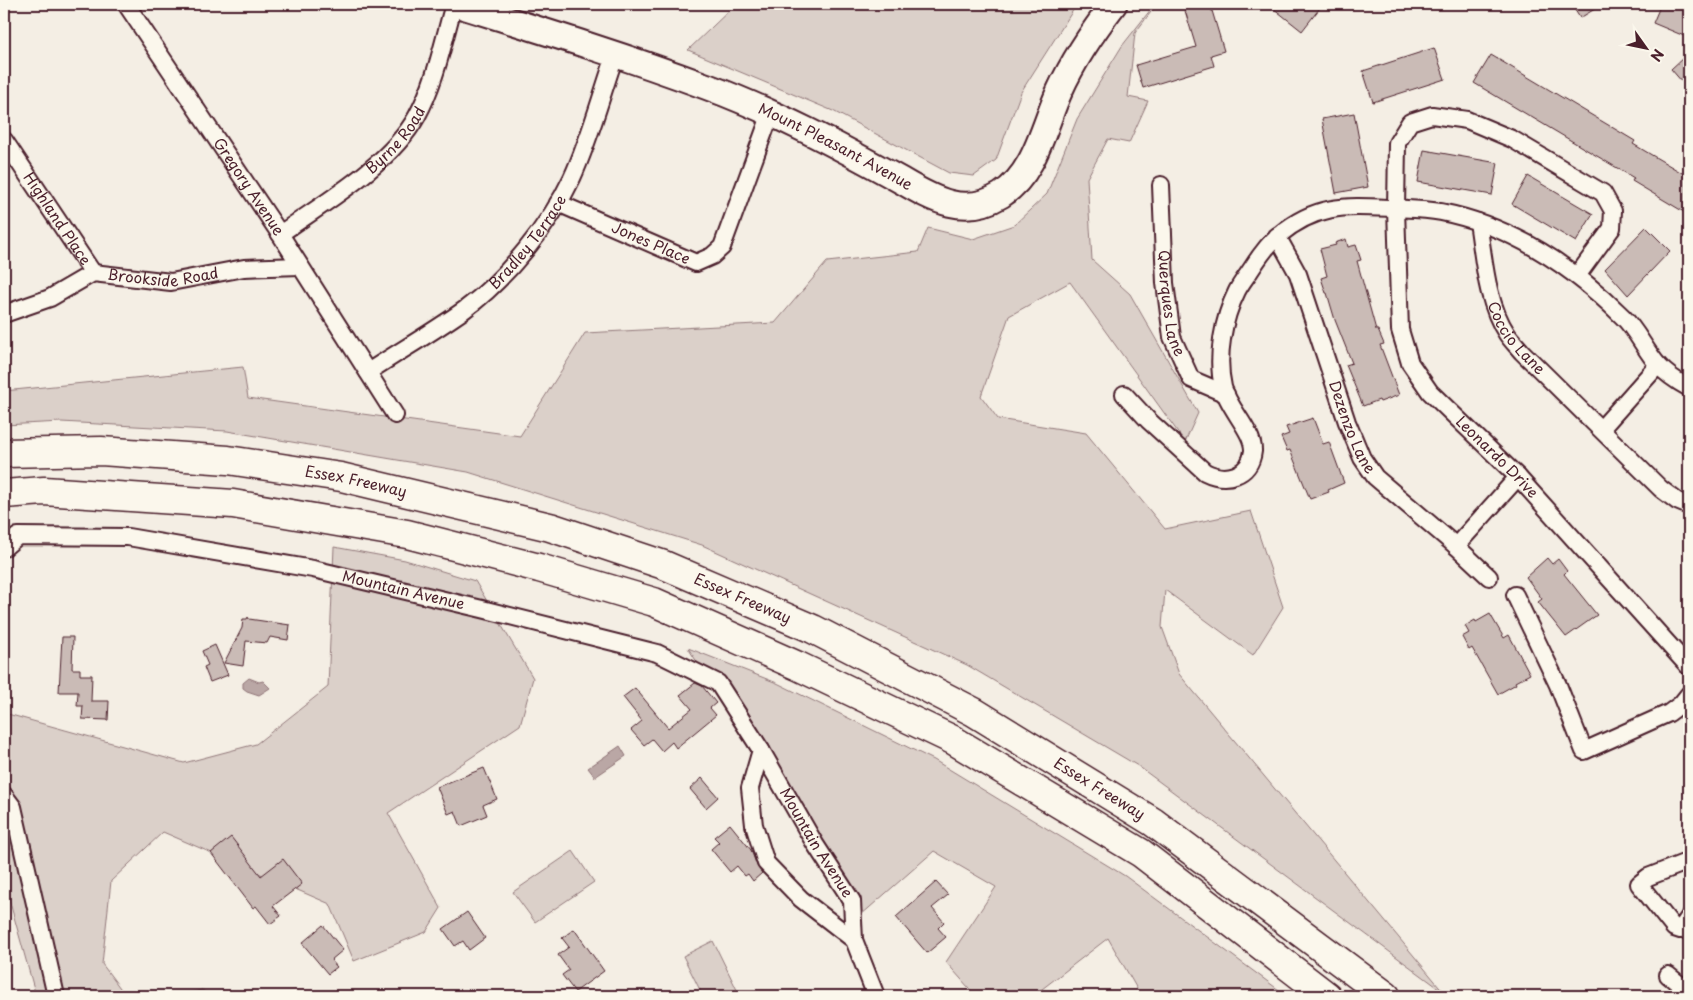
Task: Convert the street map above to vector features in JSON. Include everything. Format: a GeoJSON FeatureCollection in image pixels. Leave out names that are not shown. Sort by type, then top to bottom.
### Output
{"type":"FeatureCollection","features":[{"type":"Feature","properties":{"kind":"highway","name":"Essex Freeway"},"geometry":{"type":"LineString","coordinates":[[4,453],[121,452],[228,460],[342,477],[550,527],[664,565],[813,629],[982,717],[1153,822],[1386,996]]}},
{"type":"Feature","properties":{"kind":"highway"},"geometry":{"type":"LineString","coordinates":[[4,494],[44,491],[233,504],[407,534],[539,568],[654,602],[798,666],[954,740],[1141,853],[1327,996]]}},
{"type":"Feature","properties":{"kind":"main road","name":"Mount Pleasant Avenue"},"geometry":{"type":"LineString","coordinates":[[455,4],[708,87],[771,114],[862,159],[920,192],[942,202],[962,205],[990,200],[1001,194],[1012,186],[1026,168],[1060,89],[1076,59],[1114,4]]}},
{"type":"Feature","properties":{"kind":"street","name":"Gregory Avenue"},"geometry":{"type":"LineString","coordinates":[[126,4],[280,234],[395,415]]}},
{"type":"Feature","properties":{"kind":"street","name":"Byrne Road"},"geometry":{"type":"LineString","coordinates":[[280,234],[360,177],[393,150],[416,117],[432,84],[455,4]]}},
{"type":"Feature","properties":{"kind":"street","name":"Bradley Terrace"},"geometry":{"type":"LineString","coordinates":[[368,372],[465,309],[495,283],[522,255],[558,203],[571,179],[615,56]]}},
{"type":"Feature","properties":{"kind":"street","name":"Jones Place"},"geometry":{"type":"LineString","coordinates":[[558,203],[696,263],[712,256],[722,247],[771,114]]}},
{"type":"Feature","properties":{"kind":"street","name":"Leonardo Drive"},"geometry":{"type":"LineString","coordinates":[[1577,276],[1612,228],[1613,211],[1603,192],[1512,140],[1467,120],[1432,115],[1410,122],[1397,143],[1396,209],[1400,330],[1410,363],[1430,392],[1518,477],[1689,667]]}},
{"type":"Feature","properties":{"kind":"street","name":"Highland Place"},"geometry":{"type":"LineString","coordinates":[[4,140],[93,273]]}},
{"type":"Feature","properties":{"kind":"street","name":"Querques Lane"},"geometry":{"type":"LineString","coordinates":[[1161,186],[1165,283],[1172,337],[1191,378],[1226,394]]}},
{"type":"Feature","properties":{"kind":"street"},"geometry":{"type":"LineString","coordinates":[[1124,394],[1148,420],[1205,472],[1222,478],[1232,477],[1240,473],[1247,466],[1251,458],[1252,440],[1232,408],[1223,388],[1221,356],[1222,339],[1236,292],[1258,258],[1277,236],[1294,223],[1330,208],[1352,207],[1440,212],[1478,222],[1511,234],[1549,255],[1577,276],[1624,318],[1658,365],[1689,388]]}},
{"type":"Feature","properties":{"kind":"street","name":"Coccio Lane"},"geometry":{"type":"LineString","coordinates":[[1478,222],[1490,293],[1496,312],[1507,335],[1661,489],[1677,501],[1689,506]]}},
{"type":"Feature","properties":{"kind":"street","name":"Dezenzo Lane"},"geometry":{"type":"LineString","coordinates":[[1277,236],[1298,274],[1347,422],[1362,458],[1375,477],[1456,546],[1489,577]]}},
{"type":"Feature","properties":{"kind":"street","name":"Brookside Road"},"geometry":{"type":"LineString","coordinates":[[4,314],[50,298],[93,273],[171,282],[244,268],[300,266]]}},
{"type":"Feature","properties":{"kind":"street"},"geometry":{"type":"LineString","coordinates":[[1601,429],[1658,365]]}},
{"type":"Feature","properties":{"kind":"street"},"geometry":{"type":"LineString","coordinates":[[1456,546],[1518,477]]}},
{"type":"Feature","properties":{"kind":"street","name":"Mountain Avenue"},"geometry":{"type":"LineString","coordinates":[[4,548],[18,536],[128,537],[313,569],[657,653],[718,683],[761,750],[815,844],[852,901],[854,940],[876,996]]}},
{"type":"Feature","properties":{"kind":"street"},"geometry":{"type":"LineString","coordinates":[[1515,595],[1558,685],[1584,751],[1669,713],[1681,704],[1689,694]]}},
{"type":"Feature","properties":{"kind":"street"},"geometry":{"type":"LineString","coordinates":[[761,750],[750,788],[754,825],[766,862],[801,899],[854,940]]}},
{"type":"Feature","properties":{"kind":"street"},"geometry":{"type":"LineString","coordinates":[[4,795],[13,807],[56,996]]}},
{"type":"Feature","properties":{"kind":"street"},"geometry":{"type":"LineString","coordinates":[[1689,861],[1648,877],[1639,884],[1674,928],[1680,930],[1689,917]]}},
{"type":"Feature","properties":{"kind":"street"},"geometry":{"type":"LineString","coordinates":[[1668,974],[1689,992]]}},
{"type":"Feature","properties":{"kind":"shaded area"},"geometry":{"type":"Polygon","coordinates":[[[736,4],[1077,4],[1021,92],[996,160],[974,176],[949,173],[833,111],[688,50],[736,4]]]}},
{"type":"Feature","properties":{"kind":"shaded area"},"geometry":{"type":"Polygon","coordinates":[[[1155,4],[1157,4],[1135,33],[1128,97],[1148,101],[1129,143],[1108,139],[1087,178],[1092,260],[1130,294],[1198,413],[1185,442],[1070,282],[1009,316],[981,396],[998,419],[1086,433],[1165,529],[1251,511],[1283,607],[1253,655],[1165,590],[1162,627],[1179,674],[1444,992],[1138,766],[967,665],[702,545],[468,472],[227,431],[61,422],[4,425],[4,391],[243,367],[248,398],[520,436],[585,333],[775,323],[827,262],[918,252],[928,228],[973,239],[1014,225],[1047,194],[1077,119],[1122,46],[1155,4]]]}},
{"type":"Feature","properties":{"kind":"shaded area"},"geometry":{"type":"Polygon","coordinates":[[[334,547],[405,560],[475,581],[533,678],[520,725],[388,813],[441,908],[426,932],[354,961],[330,904],[163,832],[111,881],[102,964],[126,996],[36,996],[4,881],[4,713],[184,763],[256,744],[328,687],[334,547]]]}},
{"type":"Feature","properties":{"kind":"shaded area"},"geometry":{"type":"Polygon","coordinates":[[[688,648],[777,683],[934,760],[1125,876],[1287,996],[1141,996],[1108,938],[1033,996],[976,996],[946,962],[996,887],[934,851],[861,915],[688,648]]]}},
{"type":"Feature","properties":{"kind":"shaded area"},"geometry":{"type":"Polygon","coordinates":[[[249,678],[259,682],[263,681],[270,688],[259,695],[247,691],[243,688],[243,683],[249,678]]]}},
{"type":"Feature","properties":{"kind":"shaded area"},"geometry":{"type":"Polygon","coordinates":[[[620,746],[626,756],[595,777],[588,768],[620,746]]]}},
{"type":"Feature","properties":{"kind":"shaded area"},"geometry":{"type":"Polygon","coordinates":[[[573,851],[594,882],[535,922],[513,892],[573,851]]]}},
{"type":"Feature","properties":{"kind":"shaded area"},"geometry":{"type":"Polygon","coordinates":[[[713,941],[740,996],[703,996],[683,956],[713,941]]]}},
{"type":"Feature","properties":{"kind":"shaded area"},"geometry":{"type":"Polygon","coordinates":[[[202,990],[212,996],[174,996],[202,990]]]}},
{"type":"Feature","properties":{"kind":"building"},"geometry":{"type":"Polygon","coordinates":[[[1183,4],[1210,4],[1224,51],[1211,55],[1214,66],[1143,88],[1136,65],[1196,47],[1183,4]]]}},
{"type":"Feature","properties":{"kind":"building"},"geometry":{"type":"Polygon","coordinates":[[[1268,4],[1323,4],[1302,31],[1268,4]]]}},
{"type":"Feature","properties":{"kind":"building"},"geometry":{"type":"Polygon","coordinates":[[[1571,4],[1603,4],[1580,18],[1571,4]]]}},
{"type":"Feature","properties":{"kind":"building"},"geometry":{"type":"Polygon","coordinates":[[[1661,4],[1678,4],[1689,8],[1689,38],[1653,23],[1661,4]]]}},
{"type":"Feature","properties":{"kind":"building"},"geometry":{"type":"Polygon","coordinates":[[[1434,48],[1445,79],[1373,102],[1363,71],[1434,48]]]}},
{"type":"Feature","properties":{"kind":"building"},"geometry":{"type":"Polygon","coordinates":[[[1491,55],[1635,141],[1633,144],[1689,177],[1689,215],[1632,181],[1634,178],[1474,83],[1491,55]]]}},
{"type":"Feature","properties":{"kind":"building"},"geometry":{"type":"Polygon","coordinates":[[[1684,57],[1689,63],[1689,90],[1671,69],[1684,57]]]}},
{"type":"Feature","properties":{"kind":"building"},"geometry":{"type":"Polygon","coordinates":[[[1354,113],[1368,187],[1336,193],[1322,119],[1354,113]]]}},
{"type":"Feature","properties":{"kind":"building"},"geometry":{"type":"Polygon","coordinates":[[[1424,150],[1498,163],[1492,195],[1418,182],[1424,150]]]}},
{"type":"Feature","properties":{"kind":"building"},"geometry":{"type":"Polygon","coordinates":[[[1528,176],[1593,214],[1576,242],[1512,204],[1528,176]]]}},
{"type":"Feature","properties":{"kind":"building"},"geometry":{"type":"Polygon","coordinates":[[[1646,227],[1670,251],[1628,295],[1605,269],[1646,227]]]}},
{"type":"Feature","properties":{"kind":"building"},"geometry":{"type":"Polygon","coordinates":[[[1346,239],[1348,247],[1356,245],[1361,260],[1357,261],[1376,330],[1378,330],[1384,344],[1380,345],[1399,395],[1363,406],[1346,365],[1352,363],[1321,278],[1327,276],[1320,249],[1336,245],[1335,243],[1346,239]]]}},
{"type":"Feature","properties":{"kind":"building"},"geometry":{"type":"Polygon","coordinates":[[[1313,418],[1323,444],[1329,442],[1344,483],[1328,490],[1329,492],[1310,499],[1290,450],[1287,451],[1281,437],[1289,434],[1286,427],[1313,418]]]}},
{"type":"Feature","properties":{"kind":"building"},"geometry":{"type":"Polygon","coordinates":[[[1547,558],[1552,564],[1558,559],[1567,571],[1564,574],[1597,615],[1566,637],[1538,602],[1542,599],[1526,577],[1547,558]]]}},
{"type":"Feature","properties":{"kind":"building"},"geometry":{"type":"Polygon","coordinates":[[[1490,614],[1504,638],[1509,635],[1530,674],[1498,694],[1472,648],[1469,650],[1462,637],[1469,633],[1465,626],[1490,614]]]}},
{"type":"Feature","properties":{"kind":"building"},"geometry":{"type":"Polygon","coordinates":[[[248,617],[249,619],[290,625],[288,640],[270,637],[267,643],[246,641],[243,666],[224,663],[242,628],[243,619],[248,617]]]}},
{"type":"Feature","properties":{"kind":"building"},"geometry":{"type":"Polygon","coordinates":[[[62,637],[73,637],[72,669],[80,669],[80,675],[92,675],[91,701],[109,701],[108,720],[82,719],[83,706],[77,706],[78,692],[59,692],[62,637]]]}},
{"type":"Feature","properties":{"kind":"building"},"geometry":{"type":"Polygon","coordinates":[[[215,645],[228,675],[210,682],[204,667],[208,665],[202,651],[215,645]]]}},
{"type":"Feature","properties":{"kind":"building"},"geometry":{"type":"Polygon","coordinates":[[[695,683],[702,686],[716,703],[710,708],[716,715],[676,748],[672,742],[662,751],[652,739],[644,745],[631,730],[642,721],[623,697],[635,688],[668,728],[692,709],[680,695],[695,683]]]}},
{"type":"Feature","properties":{"kind":"building"},"geometry":{"type":"Polygon","coordinates":[[[484,768],[497,799],[483,805],[487,815],[461,826],[455,811],[448,814],[437,787],[484,768]]]}},
{"type":"Feature","properties":{"kind":"building"},"geometry":{"type":"Polygon","coordinates":[[[702,778],[718,797],[706,808],[690,789],[702,778]]]}},
{"type":"Feature","properties":{"kind":"building"},"geometry":{"type":"Polygon","coordinates":[[[730,824],[751,850],[762,873],[753,881],[748,874],[745,876],[737,866],[730,872],[711,849],[719,842],[714,837],[730,824]]]}},
{"type":"Feature","properties":{"kind":"building"},"geometry":{"type":"Polygon","coordinates":[[[231,837],[261,876],[283,859],[302,884],[273,906],[281,916],[270,924],[256,906],[253,908],[211,853],[231,837]]]}},
{"type":"Feature","properties":{"kind":"building"},"geometry":{"type":"Polygon","coordinates":[[[936,882],[948,895],[932,908],[944,922],[938,928],[946,937],[927,953],[896,917],[936,882]]]}},
{"type":"Feature","properties":{"kind":"building"},"geometry":{"type":"Polygon","coordinates":[[[467,912],[485,938],[469,950],[463,941],[455,946],[443,929],[467,912]]]}},
{"type":"Feature","properties":{"kind":"building"},"geometry":{"type":"Polygon","coordinates":[[[323,925],[343,950],[331,960],[337,967],[328,974],[302,943],[323,925]]]}},
{"type":"Feature","properties":{"kind":"building"},"geometry":{"type":"Polygon","coordinates":[[[574,929],[604,971],[575,992],[562,975],[569,970],[558,955],[569,947],[562,938],[574,929]]]}}]}
